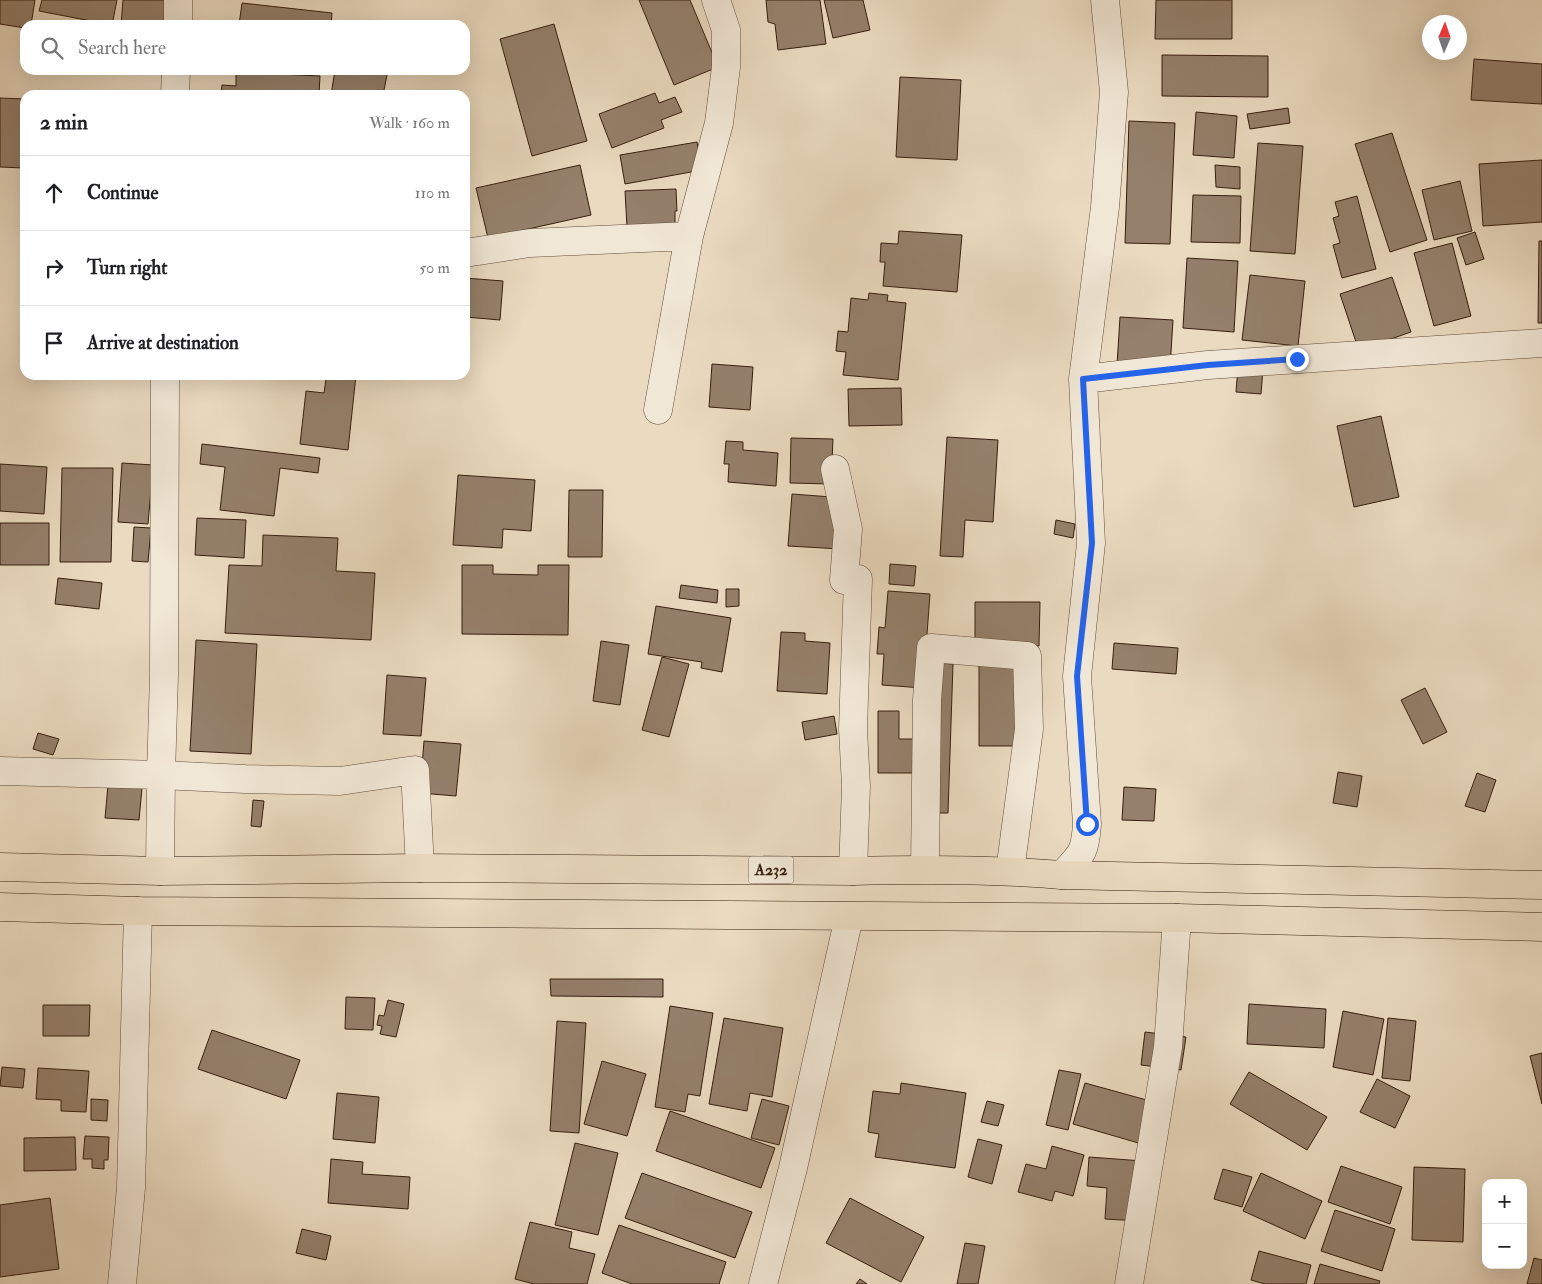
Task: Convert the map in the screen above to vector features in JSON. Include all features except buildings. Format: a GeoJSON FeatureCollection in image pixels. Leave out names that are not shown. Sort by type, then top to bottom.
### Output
{"type":"FeatureCollection","features":[{"type":"Feature","properties":{"kind":"highway","name":"A232"},"geometry":{"type":"LineString","coordinates":[[0,867],[160,871],[420,868],[853,871],[925,869],[1010,871],[1062,875],[1542,886]]}},
{"type":"Feature","properties":{"kind":"highway"},"geometry":{"type":"LineString","coordinates":[[0,907],[138,911],[1177,918],[1542,927]]}},
{"type":"Feature","properties":{"kind":"street"},"geometry":{"type":"LineString","coordinates":[[178,0],[178,20]]}},
{"type":"Feature","properties":{"kind":"street"},"geometry":{"type":"LineString","coordinates":[[658,410],[689,236],[719,123],[726,67],[726,30],[716,0]]}},
{"type":"Feature","properties":{"kind":"street"},"geometry":{"type":"LineString","coordinates":[[1062,875],[1080,856],[1086,842],[1087,824],[1077,676],[1092,543],[1083,379],[1104,207],[1114,92],[1105,0]]}},
{"type":"Feature","properties":{"kind":"street"},"geometry":{"type":"LineString","coordinates":[[174,90],[176,75]]}},
{"type":"Feature","properties":{"kind":"street"},"geometry":{"type":"LineString","coordinates":[[470,252],[530,243],[689,236]]}},
{"type":"Feature","properties":{"kind":"street"},"geometry":{"type":"LineString","coordinates":[[1083,379],[1208,365],[1542,343]]}},
{"type":"Feature","properties":{"kind":"street"},"geometry":{"type":"LineString","coordinates":[[160,871],[164,675],[165,380]]}},
{"type":"Feature","properties":{"kind":"street"},"geometry":{"type":"LineString","coordinates":[[835,468],[848,529],[851,580],[853,729],[856,786],[853,871]]}},
{"type":"Feature","properties":{"kind":"street"},"geometry":{"type":"LineString","coordinates":[[925,869],[927,700],[931,648],[1027,656],[1029,729],[1010,871]]}},
{"type":"Feature","properties":{"kind":"street"},"geometry":{"type":"LineString","coordinates":[[0,771],[340,781],[415,770],[420,868]]}},
{"type":"Feature","properties":{"kind":"street"},"geometry":{"type":"LineString","coordinates":[[122,1284],[131,1188],[138,911]]}},
{"type":"Feature","properties":{"kind":"street"},"geometry":{"type":"LineString","coordinates":[[763,1284],[793,1168],[849,917]]}},
{"type":"Feature","properties":{"kind":"street"},"geometry":{"type":"LineString","coordinates":[[1129,1284],[1168,1047],[1177,918]]}},
{"type":"Feature","properties":{"kind":"route"},"geometry":{"type":"LineString","coordinates":[[1087,824],[1077,676],[1092,543],[1083,379],[1208,365],[1297,359]]}}]}
